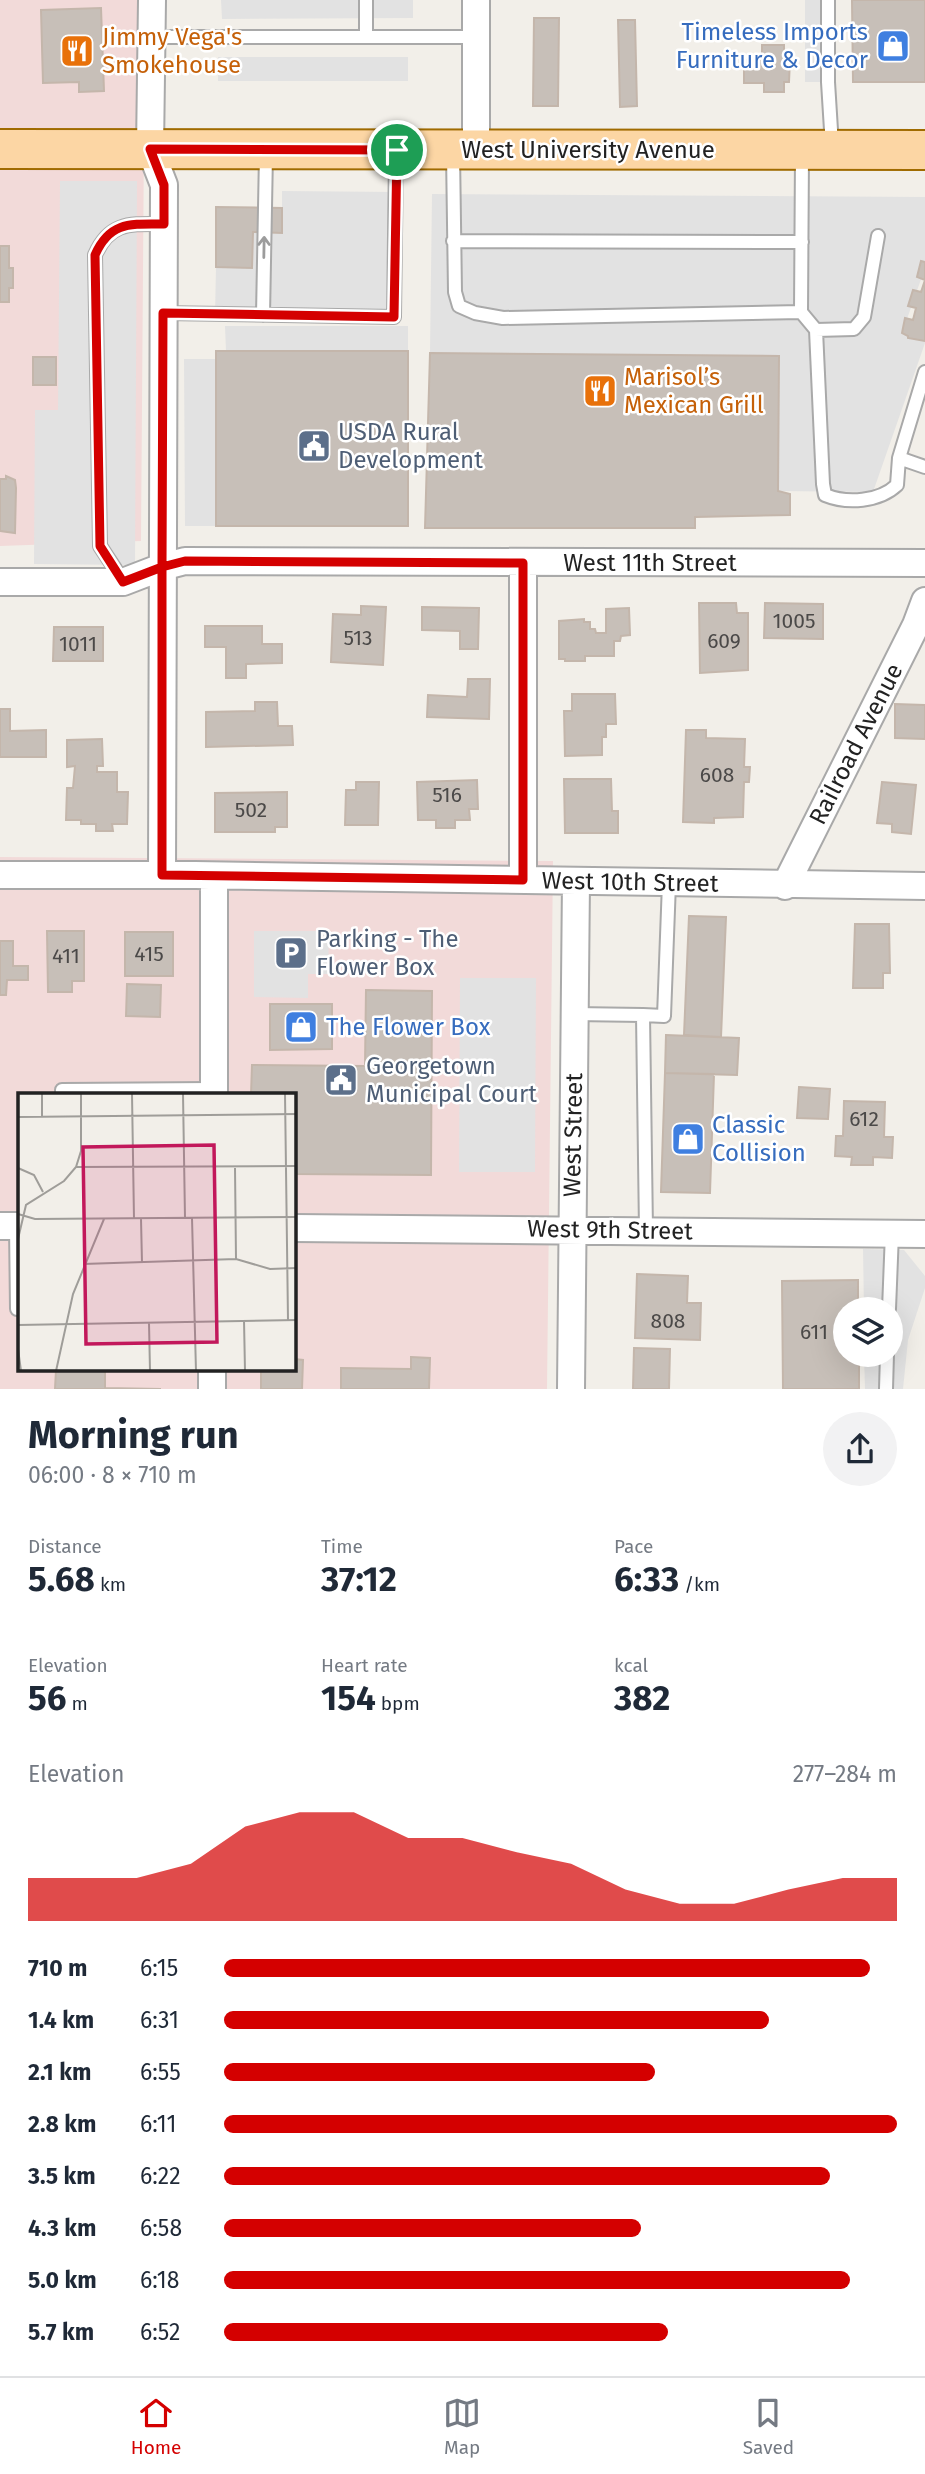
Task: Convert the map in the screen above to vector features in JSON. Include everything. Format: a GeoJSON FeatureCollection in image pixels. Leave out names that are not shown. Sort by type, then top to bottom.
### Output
{"type":"FeatureCollection","features":[{"type":"Feature","properties":{"kind":"main road","name":"West University Avenue"},"geometry":{"type":"LineString","coordinates":[[0,149],[925,150]]}},
{"type":"Feature","properties":{"kind":"street"},"geometry":{"type":"LineString","coordinates":[[152,0],[150,149],[164,185],[162,875]]}},
{"type":"Feature","properties":{"kind":"street"},"geometry":{"type":"LineString","coordinates":[[465,150],[476,37],[475,0]]}},
{"type":"Feature","properties":{"kind":"street","name":"West 11th Street"},"geometry":{"type":"LineString","coordinates":[[0,582],[123,582],[185,561],[925,563]]}},
{"type":"Feature","properties":{"kind":"street"},"geometry":{"type":"LineString","coordinates":[[523,563],[523,880]]}},
{"type":"Feature","properties":{"kind":"street","name":"Railroad Avenue"},"geometry":{"type":"LineString","coordinates":[[785,886],[916,625],[925,601]]}},
{"type":"Feature","properties":{"kind":"street","name":"West 10th Street"},"geometry":{"type":"LineString","coordinates":[[0,875],[925,886]]}},
{"type":"Feature","properties":{"kind":"street"},"geometry":{"type":"LineString","coordinates":[[214,876],[214,1092]]}},
{"type":"Feature","properties":{"kind":"street","name":"West Street"},"geometry":{"type":"LineString","coordinates":[[571,1389],[576,881]]}},
{"type":"Feature","properties":{"kind":"street","name":"West 9th Street"},"geometry":{"type":"LineString","coordinates":[[296,1228],[925,1234]]}},
{"type":"Feature","properties":{"kind":"lane"},"geometry":{"type":"LineString","coordinates":[[366,0],[366,37]]}},
{"type":"Feature","properties":{"kind":"lane"},"geometry":{"type":"LineString","coordinates":[[828,0],[828,82],[802,242],[802,312],[816,330],[825,495],[837,499],[877,498],[888,494],[897,485],[900,458],[925,372]]}},
{"type":"Feature","properties":{"kind":"lane"},"geometry":{"type":"LineString","coordinates":[[152,37],[476,37]]}},
{"type":"Feature","properties":{"kind":"lane"},"geometry":{"type":"LineString","coordinates":[[262,315],[266,150]]}},
{"type":"Feature","properties":{"kind":"lane"},"geometry":{"type":"LineString","coordinates":[[163,313],[394,317],[397,150]]}},
{"type":"Feature","properties":{"kind":"lane"},"geometry":{"type":"LineString","coordinates":[[465,150],[453,241],[455,292],[459,306],[475,313],[502,318],[802,312]]}},
{"type":"Feature","properties":{"kind":"lane"},"geometry":{"type":"LineString","coordinates":[[123,582],[100,546],[95,255],[102,240],[119,228],[134,224],[164,224]]}},
{"type":"Feature","properties":{"kind":"lane"},"geometry":{"type":"LineString","coordinates":[[816,330],[854,329],[864,317],[878,236]]}},
{"type":"Feature","properties":{"kind":"lane"},"geometry":{"type":"LineString","coordinates":[[453,241],[802,242]]}},
{"type":"Feature","properties":{"kind":"lane"},"geometry":{"type":"LineString","coordinates":[[900,458],[925,467]]}},
{"type":"Feature","properties":{"kind":"lane"},"geometry":{"type":"LineString","coordinates":[[574,1014],[664,1016],[669,883]]}},
{"type":"Feature","properties":{"kind":"lane"},"geometry":{"type":"LineString","coordinates":[[643,1015],[646,1230]]}},
{"type":"Feature","properties":{"kind":"lane"},"geometry":{"type":"LineString","coordinates":[[62,1093],[62,1090],[214,1092]]}},
{"type":"Feature","properties":{"kind":"lane"},"geometry":{"type":"LineString","coordinates":[[12,1226],[17,1309]]}},
{"type":"Feature","properties":{"kind":"lane"},"geometry":{"type":"LineString","coordinates":[[889,1297],[892,1233]]}},
{"type":"Feature","properties":{"kind":"lane"},"geometry":{"type":"LineString","coordinates":[[886,1389],[887,1367]]}},
{"type":"Feature","properties":{"kind":"shaded area"},"geometry":{"type":"Polygon","coordinates":[[[0,0],[145,0],[141,541],[0,546],[0,0]]]}},
{"type":"Feature","properties":{"kind":"shaded area"},"geometry":{"type":"Polygon","coordinates":[[[221,0],[413,0],[413,18],[222,19],[221,0]]]}},
{"type":"Feature","properties":{"kind":"shaded area"},"geometry":{"type":"Polygon","coordinates":[[[805,0],[828,0],[828,82],[805,82],[805,0]]]}},
{"type":"Feature","properties":{"kind":"shaded area"},"geometry":{"type":"Polygon","coordinates":[[[218,57],[408,57],[408,81],[218,81],[218,57]]]}},
{"type":"Feature","properties":{"kind":"shaded area"},"geometry":{"type":"Polygon","coordinates":[[[60,181],[137,181],[135,565],[34,564],[35,410],[58,410],[60,181]]]}},
{"type":"Feature","properties":{"kind":"shaded area"},"geometry":{"type":"Polygon","coordinates":[[[282,191],[395,192],[394,317],[215,315],[216,267],[252,267],[253,232],[282,232],[282,191]]]}},
{"type":"Feature","properties":{"kind":"shaded area"},"geometry":{"type":"Polygon","coordinates":[[[432,194],[925,197],[925,268],[902,333],[925,343],[873,492],[778,491],[779,356],[430,353],[432,194]]]}},
{"type":"Feature","properties":{"kind":"shaded area"},"geometry":{"type":"Polygon","coordinates":[[[225,326],[408,326],[408,351],[226,351],[225,326]]]}},
{"type":"Feature","properties":{"kind":"shaded area"},"geometry":{"type":"Polygon","coordinates":[[[184,359],[215,359],[216,526],[185,526],[184,359]]]}},
{"type":"Feature","properties":{"kind":"shaded area"},"geometry":{"type":"Polygon","coordinates":[[[0,857],[553,861],[547,1389],[0,1389],[0,857]]]}},
{"type":"Feature","properties":{"kind":"shaded area","name":"Parking - The Flower Box"},"geometry":{"type":"Polygon","coordinates":[[[254,931],[329,931],[328,974],[308,974],[308,998],[254,997],[254,931]]]}},
{"type":"Feature","properties":{"kind":"shaded area"},"geometry":{"type":"Polygon","coordinates":[[[460,978],[536,978],[535,1172],[459,1172],[460,978]]]}},
{"type":"Feature","properties":{"kind":"shaded area"},"geometry":{"type":"Polygon","coordinates":[[[863,1249],[904,1250],[925,1276],[925,1288],[908,1340],[903,1389],[865,1389],[864,1367],[903,1367],[903,1297],[864,1297],[863,1249]]]}},
{"type":"Feature","properties":{"kind":"building"},"geometry":{"type":"Polygon","coordinates":[[[852,0],[925,0],[925,82],[853,82],[852,0]]]}},
{"type":"Feature","properties":{"kind":"building"},"geometry":{"type":"Polygon","coordinates":[[[101,8],[104,91],[79,92],[79,82],[43,83],[41,10],[101,8]]]}},
{"type":"Feature","properties":{"kind":"building"},"geometry":{"type":"Polygon","coordinates":[[[534,18],[559,18],[558,106],[533,106],[534,18]]]}},
{"type":"Feature","properties":{"kind":"building"},"geometry":{"type":"Polygon","coordinates":[[[618,20],[635,20],[637,106],[620,107],[618,20]]]}},
{"type":"Feature","properties":{"kind":"building"},"geometry":{"type":"Polygon","coordinates":[[[762,45],[784,45],[784,59],[790,59],[789,82],[784,82],[784,92],[764,92],[764,83],[744,83],[744,60],[762,60],[762,45]]]}},
{"type":"Feature","properties":{"kind":"building"},"geometry":{"type":"Polygon","coordinates":[[[216,207],[282,208],[282,233],[253,232],[252,268],[216,267],[216,207]]]}},
{"type":"Feature","properties":{"kind":"building"},"geometry":{"type":"Polygon","coordinates":[[[0,246],[9,246],[9,268],[13,268],[13,288],[9,288],[9,302],[0,302],[0,246]]]}},
{"type":"Feature","properties":{"kind":"building"},"geometry":{"type":"Polygon","coordinates":[[[921,261],[925,262],[925,280],[917,277],[921,261]]]}},
{"type":"Feature","properties":{"kind":"building"},"geometry":{"type":"Polygon","coordinates":[[[925,280],[925,341],[908,338],[902,333],[905,318],[913,320],[916,308],[908,306],[913,290],[921,292],[925,280]]]}},
{"type":"Feature","properties":{"kind":"building"},"geometry":{"type":"Polygon","coordinates":[[[216,351],[408,351],[408,526],[216,526],[216,351]]]}},
{"type":"Feature","properties":{"kind":"building"},"geometry":{"type":"Polygon","coordinates":[[[430,353],[779,356],[778,491],[790,494],[790,515],[695,517],[695,528],[425,528],[430,353]]]}},
{"type":"Feature","properties":{"kind":"building"},"geometry":{"type":"Polygon","coordinates":[[[33,357],[56,357],[56,385],[33,385],[33,357]]]}},
{"type":"Feature","properties":{"kind":"building"},"geometry":{"type":"Polygon","coordinates":[[[6,476],[15,480],[15,533],[0,531],[0,479],[6,479],[6,476]]]}},
{"type":"Feature","properties":{"kind":"building"},"geometry":{"type":"Polygon","coordinates":[[[699,603],[736,603],[737,613],[748,613],[748,670],[700,673],[699,603]]]}},
{"type":"Feature","properties":{"kind":"building"},"geometry":{"type":"Polygon","coordinates":[[[765,603],[823,604],[823,639],[764,638],[765,603]]]}},
{"type":"Feature","properties":{"kind":"building"},"geometry":{"type":"Polygon","coordinates":[[[361,606],[386,607],[383,665],[331,662],[333,614],[361,615],[361,606]]]}},
{"type":"Feature","properties":{"kind":"building"},"geometry":{"type":"Polygon","coordinates":[[[422,607],[479,608],[478,649],[460,649],[460,631],[422,630],[422,607]]]}},
{"type":"Feature","properties":{"kind":"building"},"geometry":{"type":"Polygon","coordinates":[[[629,608],[630,635],[621,636],[620,641],[614,641],[614,656],[585,656],[585,661],[559,659],[559,621],[584,619],[584,622],[590,622],[590,629],[595,629],[596,633],[606,633],[606,609],[629,608]]]}},
{"type":"Feature","properties":{"kind":"building"},"geometry":{"type":"Polygon","coordinates":[[[205,626],[262,626],[262,644],[282,644],[282,663],[246,664],[246,678],[226,678],[226,647],[205,647],[205,626]]]}},
{"type":"Feature","properties":{"kind":"building"},"geometry":{"type":"Polygon","coordinates":[[[54,627],[103,627],[103,661],[53,661],[54,627]]]}},
{"type":"Feature","properties":{"kind":"building"},"geometry":{"type":"Polygon","coordinates":[[[468,679],[490,679],[489,719],[427,717],[428,695],[467,697],[468,679]]]}},
{"type":"Feature","properties":{"kind":"building"},"geometry":{"type":"Polygon","coordinates":[[[572,694],[615,694],[616,724],[606,724],[606,737],[602,737],[602,755],[565,756],[564,711],[572,711],[572,694]]]}},
{"type":"Feature","properties":{"kind":"building"},"geometry":{"type":"Polygon","coordinates":[[[255,702],[277,702],[278,726],[292,726],[293,745],[206,747],[206,712],[255,711],[255,702]]]}},
{"type":"Feature","properties":{"kind":"building"},"geometry":{"type":"Polygon","coordinates":[[[895,704],[925,705],[925,739],[895,738],[895,704]]]}},
{"type":"Feature","properties":{"kind":"building"},"geometry":{"type":"Polygon","coordinates":[[[0,709],[10,709],[10,731],[46,730],[46,757],[0,757],[0,709]]]}},
{"type":"Feature","properties":{"kind":"building"},"geometry":{"type":"Polygon","coordinates":[[[686,730],[706,730],[706,738],[745,739],[744,767],[750,767],[749,782],[744,782],[743,817],[714,818],[714,823],[683,822],[686,730]]]}},
{"type":"Feature","properties":{"kind":"building"},"geometry":{"type":"Polygon","coordinates":[[[102,739],[103,766],[97,766],[97,772],[117,772],[117,792],[128,792],[127,824],[112,824],[113,831],[96,831],[96,824],[66,820],[67,788],[73,788],[75,766],[67,767],[67,740],[102,739]]]}},
{"type":"Feature","properties":{"kind":"building"},"geometry":{"type":"Polygon","coordinates":[[[564,779],[611,779],[612,811],[618,811],[618,833],[565,833],[564,779]]]}},
{"type":"Feature","properties":{"kind":"building"},"geometry":{"type":"Polygon","coordinates":[[[477,780],[478,809],[469,809],[470,820],[455,820],[455,828],[436,828],[436,820],[418,820],[417,782],[477,780]]]}},
{"type":"Feature","properties":{"kind":"building"},"geometry":{"type":"Polygon","coordinates":[[[356,782],[379,782],[378,825],[345,825],[346,790],[356,790],[356,782]]]}},
{"type":"Feature","properties":{"kind":"building"},"geometry":{"type":"Polygon","coordinates":[[[882,782],[916,785],[911,834],[892,832],[892,824],[877,823],[882,782]]]}},
{"type":"Feature","properties":{"kind":"building"},"geometry":{"type":"Polygon","coordinates":[[[287,792],[287,827],[275,827],[275,832],[215,832],[215,793],[287,792]]]}},
{"type":"Feature","properties":{"kind":"building"},"geometry":{"type":"Polygon","coordinates":[[[689,916],[726,917],[721,1037],[684,1035],[689,916]]]}},
{"type":"Feature","properties":{"kind":"building"},"geometry":{"type":"Polygon","coordinates":[[[855,924],[889,924],[890,973],[883,973],[883,988],[853,988],[855,924]]]}},
{"type":"Feature","properties":{"kind":"building"},"geometry":{"type":"Polygon","coordinates":[[[47,931],[84,931],[84,981],[72,981],[72,992],[48,992],[47,931]]]}},
{"type":"Feature","properties":{"kind":"building"},"geometry":{"type":"Polygon","coordinates":[[[125,932],[173,932],[173,976],[125,976],[125,932]]]}},
{"type":"Feature","properties":{"kind":"building"},"geometry":{"type":"Polygon","coordinates":[[[0,941],[13,941],[13,966],[28,966],[28,980],[7,980],[6,995],[0,995],[0,941]]]}},
{"type":"Feature","properties":{"kind":"building"},"geometry":{"type":"Polygon","coordinates":[[[127,984],[161,985],[160,1017],[126,1016],[127,984]]]}},
{"type":"Feature","properties":{"kind":"building","name":"Georgetown Municipal Court"},"geometry":{"type":"Polygon","coordinates":[[[366,990],[432,991],[431,1175],[296,1174],[296,1093],[251,1093],[252,1065],[365,1066],[366,990]]]}},
{"type":"Feature","properties":{"kind":"building","name":"The Flower Box"},"geometry":{"type":"Polygon","coordinates":[[[270,1004],[332,1004],[332,1049],[270,1050],[270,1004]]]}},
{"type":"Feature","properties":{"kind":"building"},"geometry":{"type":"Polygon","coordinates":[[[666,1035],[739,1038],[737,1075],[665,1073],[666,1035]]]}},
{"type":"Feature","properties":{"kind":"building"},"geometry":{"type":"Polygon","coordinates":[[[665,1073],[714,1074],[710,1193],[661,1192],[665,1073]]]}},
{"type":"Feature","properties":{"kind":"building"},"geometry":{"type":"Polygon","coordinates":[[[799,1087],[830,1089],[828,1119],[797,1118],[799,1087]]]}},
{"type":"Feature","properties":{"kind":"building"},"geometry":{"type":"Polygon","coordinates":[[[844,1101],[885,1102],[884,1137],[893,1137],[892,1158],[873,1157],[873,1165],[851,1165],[852,1157],[835,1156],[836,1136],[843,1136],[844,1101]]]}},
{"type":"Feature","properties":{"kind":"building"},"geometry":{"type":"Polygon","coordinates":[[[637,1274],[688,1276],[687,1303],[701,1303],[700,1340],[635,1338],[637,1274]]]}},
{"type":"Feature","properties":{"kind":"building"},"geometry":{"type":"Polygon","coordinates":[[[858,1280],[858,1297],[833,1297],[833,1367],[859,1367],[859,1389],[783,1389],[782,1281],[858,1280]]]}},
{"type":"Feature","properties":{"kind":"building"},"geometry":{"type":"Polygon","coordinates":[[[634,1348],[670,1349],[669,1389],[633,1389],[634,1348]]]}},
{"type":"Feature","properties":{"kind":"building"},"geometry":{"type":"Polygon","coordinates":[[[411,1357],[430,1358],[429,1389],[341,1389],[341,1368],[411,1369],[411,1357]]]}},
{"type":"Feature","properties":{"kind":"building"},"geometry":{"type":"Polygon","coordinates":[[[296,1359],[303,1360],[302,1389],[261,1389],[261,1372],[296,1372],[296,1359]]]}},
{"type":"Feature","properties":{"kind":"building"},"geometry":{"type":"Polygon","coordinates":[[[56,1372],[105,1372],[105,1388],[161,1389],[55,1389],[56,1372]]]}},
{"type":"Feature","properties":{"kind":"place","name":"Timeless Imports Furniture & Decor"},"geometry":{"type":"Point","coordinates":[893,46]}},
{"type":"Feature","properties":{"kind":"place","name":"Jimmy Vega's Smokehouse"},"geometry":{"type":"Point","coordinates":[77,51]}},
{"type":"Feature","properties":{"kind":"place","name":"Marisol’s Mexican Grill"},"geometry":{"type":"Point","coordinates":[600,391]}},
{"type":"Feature","properties":{"kind":"place","name":"USDA Rural Development"},"geometry":{"type":"Point","coordinates":[314,446]}},
{"type":"Feature","properties":{"kind":"place","name":"Parking - The Flower Box"},"geometry":{"type":"Point","coordinates":[291,953]}},
{"type":"Feature","properties":{"kind":"place","name":"The Flower Box"},"geometry":{"type":"Point","coordinates":[301,1027]}},
{"type":"Feature","properties":{"kind":"place","name":"Georgetown Municipal Court"},"geometry":{"type":"Point","coordinates":[341,1080]}},
{"type":"Feature","properties":{"kind":"place","name":"Classic Collision"},"geometry":{"type":"Point","coordinates":[688,1139]}},
{"type":"Feature","properties":{"kind":"route"},"geometry":{"type":"LineString","coordinates":[[397,150],[150,149],[164,185],[164,224],[134,224],[119,228],[102,240],[95,255],[100,546],[123,582],[162,567],[162,875],[523,880],[523,563],[185,561],[162,567],[163,313],[394,317],[397,150]]}}]}
